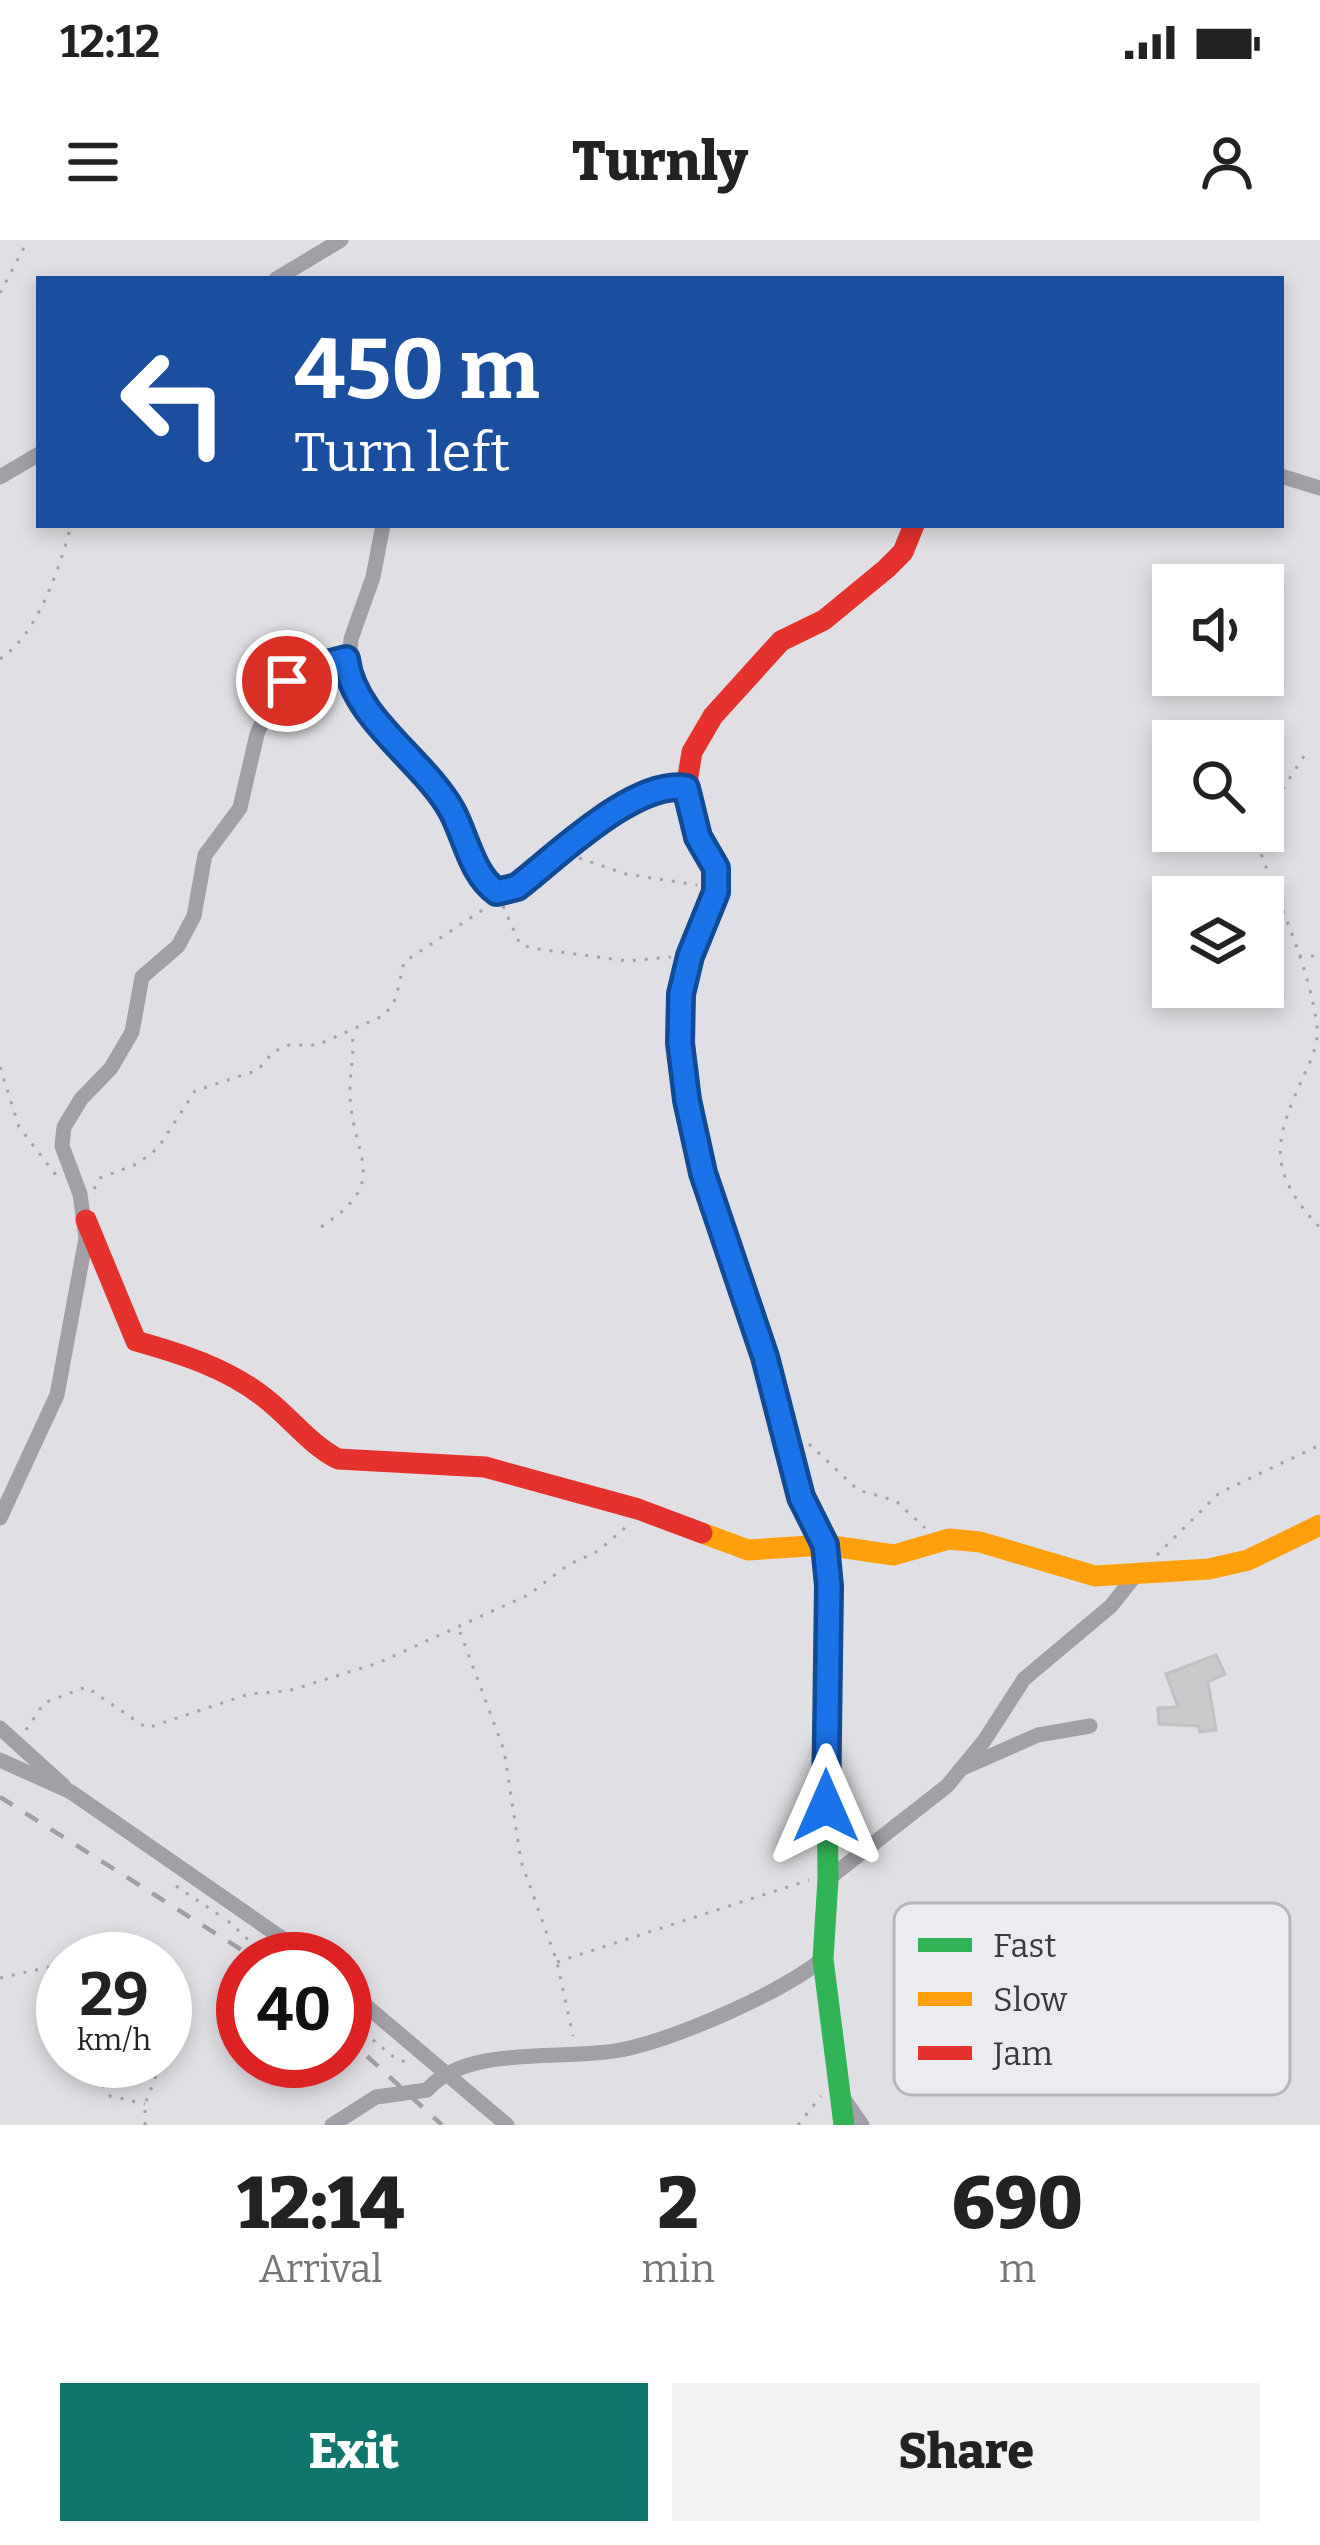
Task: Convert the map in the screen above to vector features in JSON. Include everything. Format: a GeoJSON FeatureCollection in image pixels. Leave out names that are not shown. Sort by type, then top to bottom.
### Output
{"type":"FeatureCollection","features":[{"type":"Feature","properties":{"kind":"street"},"geometry":{"type":"LineString","coordinates":[[281,276],[341,240]]}},
{"type":"Feature","properties":{"kind":"street"},"geometry":{"type":"LineString","coordinates":[[0,477],[36,456]]}},
{"type":"Feature","properties":{"kind":"street"},"geometry":{"type":"LineString","coordinates":[[1284,477],[1320,488]]}},
{"type":"Feature","properties":{"kind":"street"},"geometry":{"type":"LineString","coordinates":[[382,528],[373,577],[346,659],[354,687],[445,800],[490,888],[497,892],[517,887],[629,802],[665,786],[686,788]]}},
{"type":"Feature","properties":{"kind":"street"},"geometry":{"type":"LineString","coordinates":[[844,2125],[823,1959],[828,1876],[825,1545],[801,1497],[784,1425],[703,1173],[687,1100],[680,1043],[681,994],[690,956],[716,892],[716,868],[698,837],[686,788],[692,752],[712,716],[782,641],[824,620],[886,569],[903,552],[913,528]]}},
{"type":"Feature","properties":{"kind":"street"},"geometry":{"type":"LineString","coordinates":[[346,659],[301,671],[272,703],[257,734],[240,808],[206,856],[194,916],[178,946],[142,977],[132,1032],[111,1068],[81,1099],[64,1126],[62,1146],[136,1341],[194,1357],[226,1374],[265,1399],[321,1450],[338,1459],[485,1467],[643,1510],[748,1550],[825,1545],[894,1556],[949,1539],[1028,1555],[1063,1570],[1095,1576],[1209,1569],[1248,1560],[1320,1525]]}},
{"type":"Feature","properties":{"kind":"street"},"geometry":{"type":"LineString","coordinates":[[0,1518],[57,1395],[83,1207]]}},
{"type":"Feature","properties":{"kind":"street"},"geometry":{"type":"LineString","coordinates":[[828,1876],[907,1820],[961,1769],[1024,1679],[1111,1606],[1138,1572]]}},
{"type":"Feature","properties":{"kind":"street"},"geometry":{"type":"LineString","coordinates":[[961,1769],[1038,1735],[1090,1726]]}},
{"type":"Feature","properties":{"kind":"street"},"geometry":{"type":"LineString","coordinates":[[0,1728],[71,1792],[273,1932]]}},
{"type":"Feature","properties":{"kind":"street"},"geometry":{"type":"LineString","coordinates":[[0,1760],[71,1792]]}},
{"type":"Feature","properties":{"kind":"street"},"geometry":{"type":"LineString","coordinates":[[332,2125],[376,2097],[427,2090],[442,2072],[476,2061],[577,2056],[644,2045],[755,1999],[823,1959]]}},
{"type":"Feature","properties":{"kind":"street"},"geometry":{"type":"LineString","coordinates":[[372,2011],[507,2125]]}},
{"type":"Feature","properties":{"kind":"street"},"geometry":{"type":"LineString","coordinates":[[839,2092],[862,2125]]}},
{"type":"Feature","properties":{"kind":"path"},"geometry":{"type":"LineString","coordinates":[[0,293],[28,240]]}},
{"type":"Feature","properties":{"kind":"path"},"geometry":{"type":"LineString","coordinates":[[0,659],[32,619],[70,528]]}},
{"type":"Feature","properties":{"kind":"path"},"geometry":{"type":"LineString","coordinates":[[1284,787],[1304,757]]}},
{"type":"Feature","properties":{"kind":"path"},"geometry":{"type":"LineString","coordinates":[[1260,852],[1318,1032],[1311,1060],[1281,1125],[1281,1175],[1294,1201],[1320,1228]]}},
{"type":"Feature","properties":{"kind":"path"},"geometry":{"type":"LineString","coordinates":[[555,857],[572,856],[626,874],[682,880],[716,892]]}},
{"type":"Feature","properties":{"kind":"path"},"geometry":{"type":"LineString","coordinates":[[0,1067],[20,1127],[50,1172],[83,1207],[100,1178],[137,1164],[158,1148],[195,1091],[258,1070],[273,1052],[317,1045],[385,1015],[396,998],[399,971],[414,952],[500,898],[520,944],[530,949],[627,961],[690,956]]}},
{"type":"Feature","properties":{"kind":"path"},"geometry":{"type":"LineString","coordinates":[[1297,956],[1320,956]]}},
{"type":"Feature","properties":{"kind":"path"},"geometry":{"type":"LineString","coordinates":[[321,1227],[349,1209],[364,1180],[365,1159],[350,1098],[352,1030]]}},
{"type":"Feature","properties":{"kind":"path"},"geometry":{"type":"LineString","coordinates":[[784,1425],[858,1490],[896,1501],[923,1527],[949,1539]]}},
{"type":"Feature","properties":{"kind":"path"},"geometry":{"type":"LineString","coordinates":[[1138,1572],[1219,1493],[1320,1445]]}},
{"type":"Feature","properties":{"kind":"path"},"geometry":{"type":"LineString","coordinates":[[19,1742],[37,1709],[73,1690],[92,1688],[147,1728],[249,1694],[316,1684],[459,1629],[528,1595],[568,1565],[598,1551],[643,1510]]}},
{"type":"Feature","properties":{"kind":"path"},"geometry":{"type":"LineString","coordinates":[[459,1629],[504,1750],[521,1861],[557,1962],[577,2056]]}},
{"type":"Feature","properties":{"kind":"path"},"geometry":{"type":"LineString","coordinates":[[557,1962],[828,1876]]}},
{"type":"Feature","properties":{"kind":"path"},"geometry":{"type":"LineString","coordinates":[[226,1920],[239,1932]]}},
{"type":"Feature","properties":{"kind":"path"},"geometry":{"type":"LineString","coordinates":[[0,1978],[36,1970]]}},
{"type":"Feature","properties":{"kind":"path"},"geometry":{"type":"LineString","coordinates":[[372,2039],[395,2058],[442,2072]]}},
{"type":"Feature","properties":{"kind":"path"},"geometry":{"type":"LineString","coordinates":[[798,2125],[823,2094],[835,2068]]}},
{"type":"Feature","properties":{"kind":"path"},"geometry":{"type":"LineString","coordinates":[[105,2088],[110,2096],[145,2104]]}},
{"type":"Feature","properties":{"kind":"path"},"geometry":{"type":"LineString","coordinates":[[145,2125],[145,2104],[152,2088]]}},
{"type":"Feature","properties":{"kind":"building"},"geometry":{"type":"Polygon","coordinates":[[[1216,1655],[1225,1674],[1208,1682],[1216,1730],[1200,1732],[1199,1726],[1159,1724],[1158,1708],[1178,1707],[1166,1674],[1216,1655]]]}},
{"type":"Feature","properties":{"kind":"railway"},"geometry":{"type":"LineString","coordinates":[[0,1797],[216,1934]]}},
{"type":"Feature","properties":{"kind":"railway"},"geometry":{"type":"LineString","coordinates":[[372,2061],[442,2125]]}},
{"type":"Feature","properties":{"kind":"traffic: fast"},"geometry":{"type":"LineString","coordinates":[[686,1084],[705,1186],[763,1351],[805,1498],[825,1545],[828,1879],[823,1959],[844,2125]]}},
{"type":"Feature","properties":{"kind":"traffic: slow"},"geometry":{"type":"LineString","coordinates":[[702,1533],[748,1550],[825,1545],[894,1555],[949,1539],[980,1542],[1095,1576],[1209,1569],[1248,1560],[1320,1525]]}},
{"type":"Feature","properties":{"kind":"traffic: jam"},"geometry":{"type":"LineString","coordinates":[[686,1084],[681,994],[690,956],[716,892],[716,868],[699,837],[686,788],[692,752],[713,716],[781,641],[824,620],[886,569],[903,552],[913,528]]}},
{"type":"Feature","properties":{"kind":"traffic: jam"},"geometry":{"type":"LineString","coordinates":[[86,1220],[136,1341],[235,1378],[338,1459],[485,1467],[638,1509],[702,1533]]}},
{"type":"Feature","properties":{"kind":"route"},"geometry":{"type":"LineString","coordinates":[[287,681],[301,671],[346,659],[354,687],[445,800],[479,873],[497,892],[517,887],[629,802],[665,786],[686,788],[698,837],[716,868],[716,892],[690,956],[681,994],[680,1043],[687,1100],[703,1173],[765,1357],[801,1497],[825,1545],[829,1586],[826,1806]]}}]}
